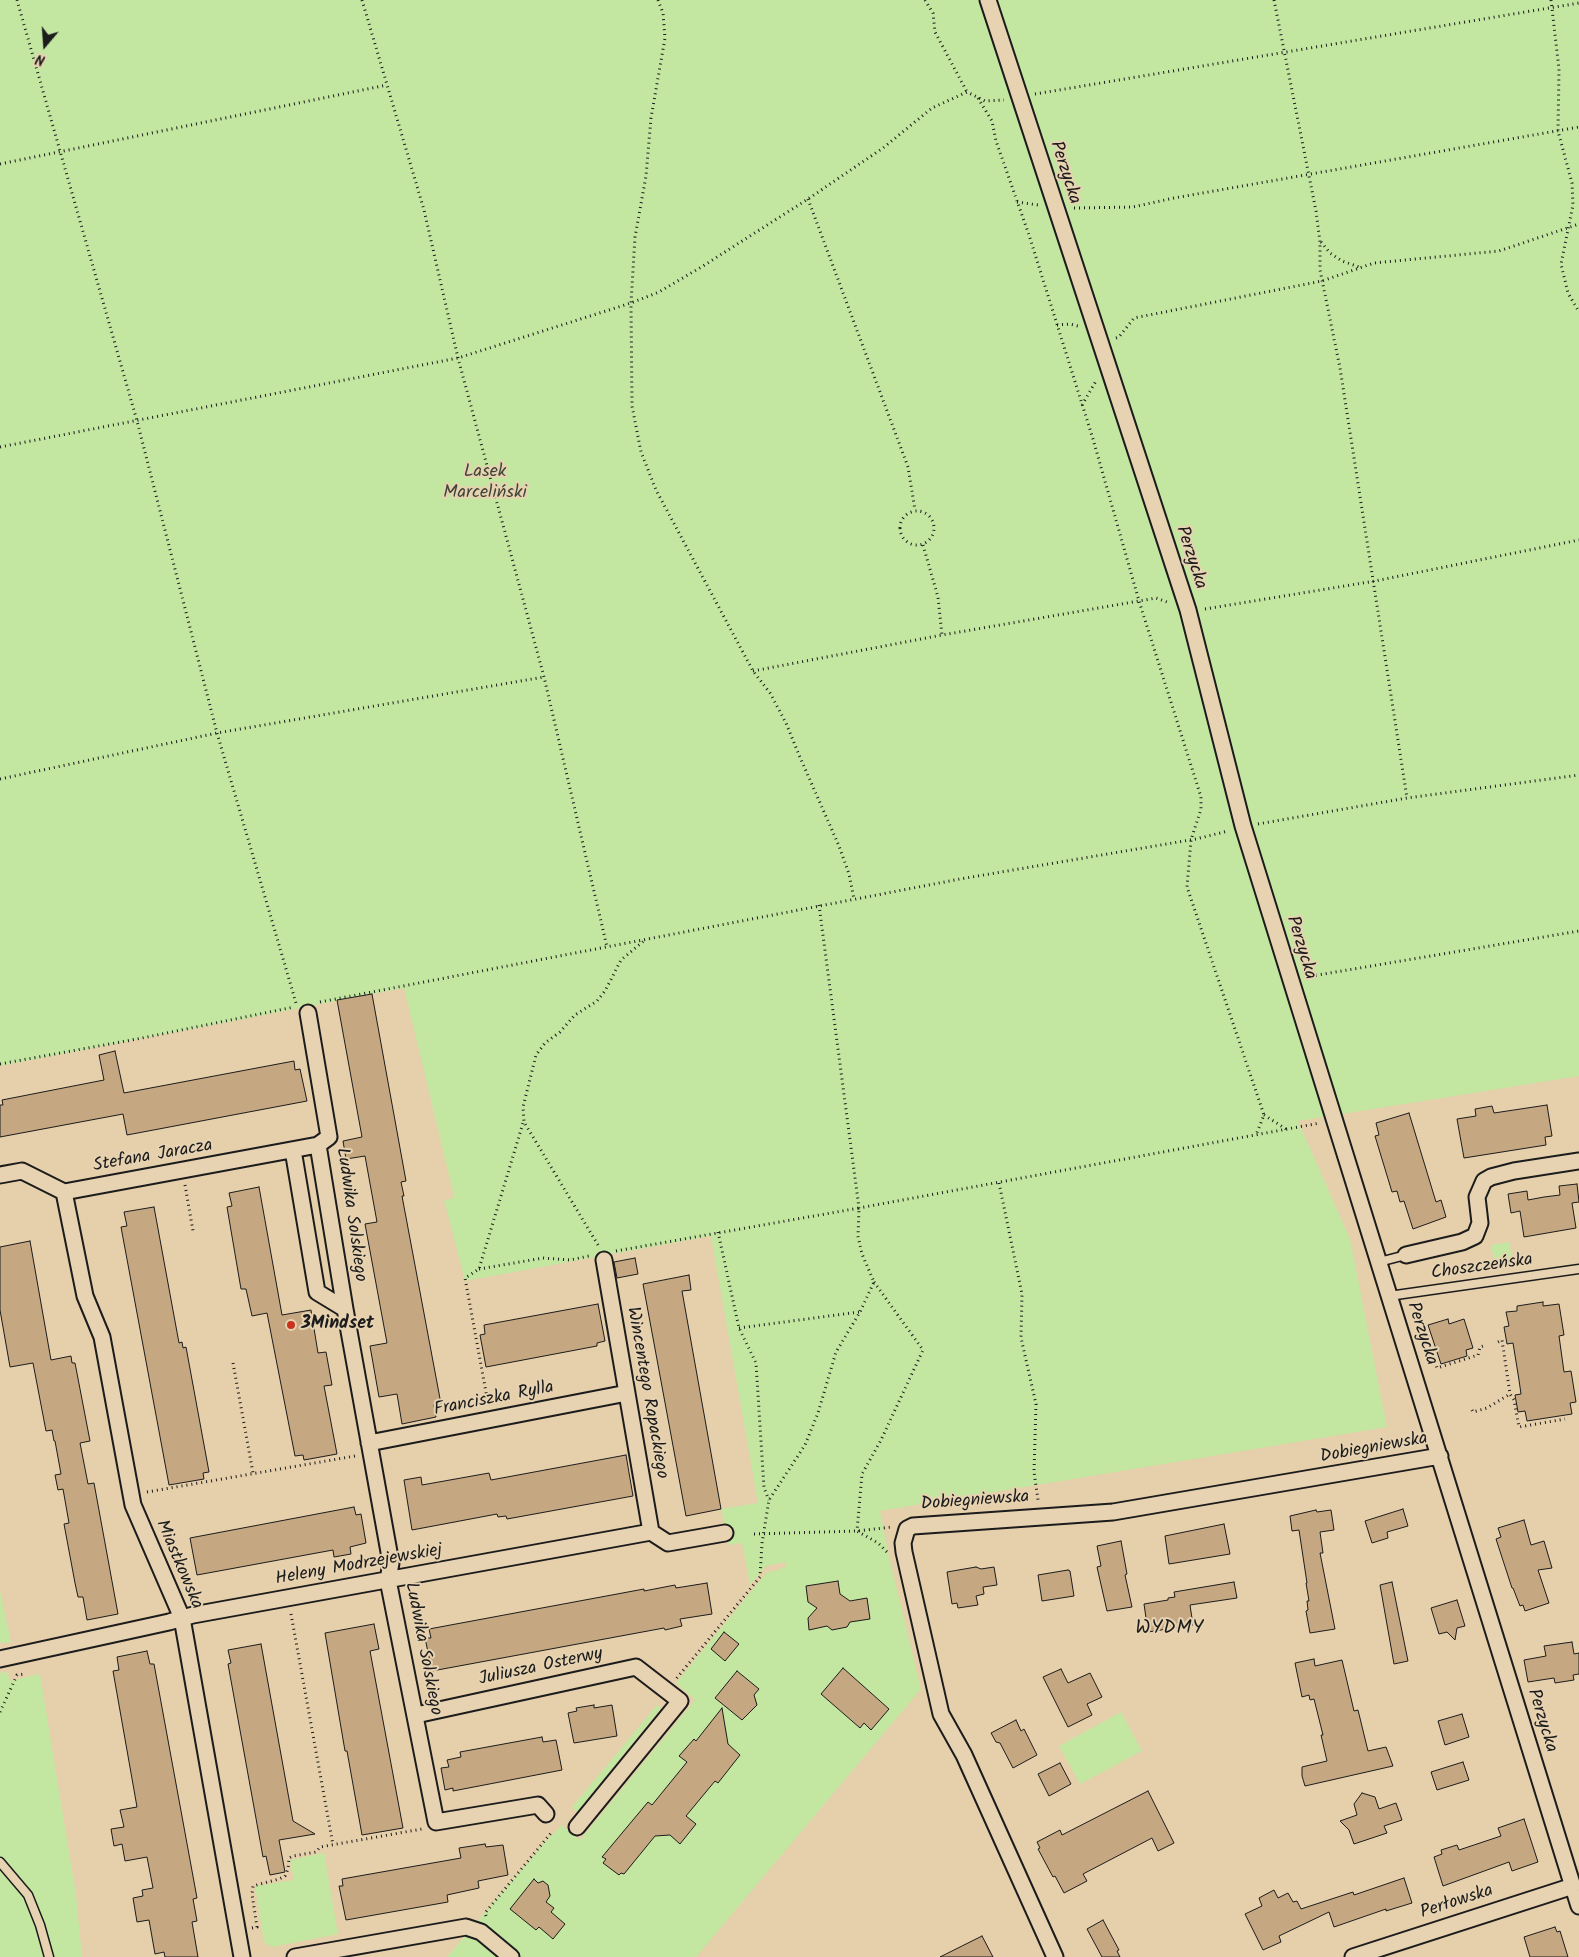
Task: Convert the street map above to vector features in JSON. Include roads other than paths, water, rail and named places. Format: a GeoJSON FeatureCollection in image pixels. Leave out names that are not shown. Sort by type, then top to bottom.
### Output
{"type":"FeatureCollection","features":[{"type":"Feature","properties":{"kind":"street","name":"Perzycka"},"geometry":{"type":"LineString","coordinates":[[988,0],[1188,610],[1244,826],[1300,1013],[1440,1456],[1579,1906]]}},
{"type":"Feature","properties":{"kind":"street","name":"Ludwika Solskiego"},"geometry":{"type":"LineString","coordinates":[[312,1008],[329,1137],[318,1146],[345,1309],[365,1449],[390,1563],[388,1580],[436,1822],[538,1805],[546,1814]]}},
{"type":"Feature","properties":{"kind":"street","name":"Stefana Jaracza"},"geometry":{"type":"LineString","coordinates":[[64,1192],[318,1146]]}},
{"type":"Feature","properties":{"kind":"street","name":"Ludwika Solskiego"},"geometry":{"type":"LineString","coordinates":[[294,1150],[317,1292],[345,1309]]}},
{"type":"Feature","properties":{"kind":"street"},"geometry":{"type":"LineString","coordinates":[[1406,1256],[1462,1242],[1475,1236],[1480,1223],[1477,1196],[1484,1181],[1491,1177],[1514,1171],[1579,1161]]}},
{"type":"Feature","properties":{"kind":"street"},"geometry":{"type":"LineString","coordinates":[[0,1175],[22,1171],[64,1192]]}},
{"type":"Feature","properties":{"kind":"street","name":"Miastkowska"},"geometry":{"type":"LineString","coordinates":[[64,1192],[85,1296],[102,1337],[133,1505],[182,1618],[242,1957]]}},
{"type":"Feature","properties":{"kind":"street","name":"Wincentego Rapackiego"},"geometry":{"type":"LineString","coordinates":[[603,1257],[651,1532]]}},
{"type":"Feature","properties":{"kind":"street","name":"Franciszka Rylla"},"geometry":{"type":"LineString","coordinates":[[365,1449],[492,1419],[627,1394]]}},
{"type":"Feature","properties":{"kind":"street","name":"Dobiegniewska"},"geometry":{"type":"LineString","coordinates":[[1056,1957],[964,1755],[940,1714],[903,1543],[907,1530],[913,1526],[1113,1512],[1440,1456]]}},
{"type":"Feature","properties":{"kind":"street"},"geometry":{"type":"LineString","coordinates":[[651,1532],[668,1543],[725,1533]]}},
{"type":"Feature","properties":{"kind":"street","name":"Heleny Modrzejewskiej"},"geometry":{"type":"LineString","coordinates":[[0,1659],[182,1618],[651,1532]]}},
{"type":"Feature","properties":{"kind":"street","name":"Juliusza Osterwy"},"geometry":{"type":"LineString","coordinates":[[416,1715],[636,1667],[670,1686],[680,1701],[577,1827]]}},
{"type":"Feature","properties":{"kind":"street","name":"Perłowska"},"geometry":{"type":"LineString","coordinates":[[1353,1957],[1573,1886]]}},
{"type":"Feature","properties":{"kind":"street"},"geometry":{"type":"LineString","coordinates":[[296,1957],[466,1927],[480,1932],[511,1957]]}},
{"type":"Feature","properties":{"kind":"lane"},"geometry":{"type":"LineString","coordinates":[[1379,1262],[1406,1256]]}},
{"type":"Feature","properties":{"kind":"lane","name":"Choszczeńska"},"geometry":{"type":"LineString","coordinates":[[1389,1296],[1579,1269]]}},
{"type":"Feature","properties":{"kind":"lane"},"geometry":{"type":"LineString","coordinates":[[0,1862],[28,1895],[40,1924],[49,1957]]}},
{"type":"Feature","properties":{"kind":"place","name":"3Mindset"},"geometry":{"type":"Point","coordinates":[291,1325]}},
{"type":"Feature","properties":{"kind":"district","name":"WYDMY"},"geometry":{"type":"Point","coordinates":[1170,1630]}},
{"type":"Feature","properties":{"kind":"park label","name":"Lasek Marceliński"},"geometry":{"type":"Point","coordinates":[485,483]}}]}
